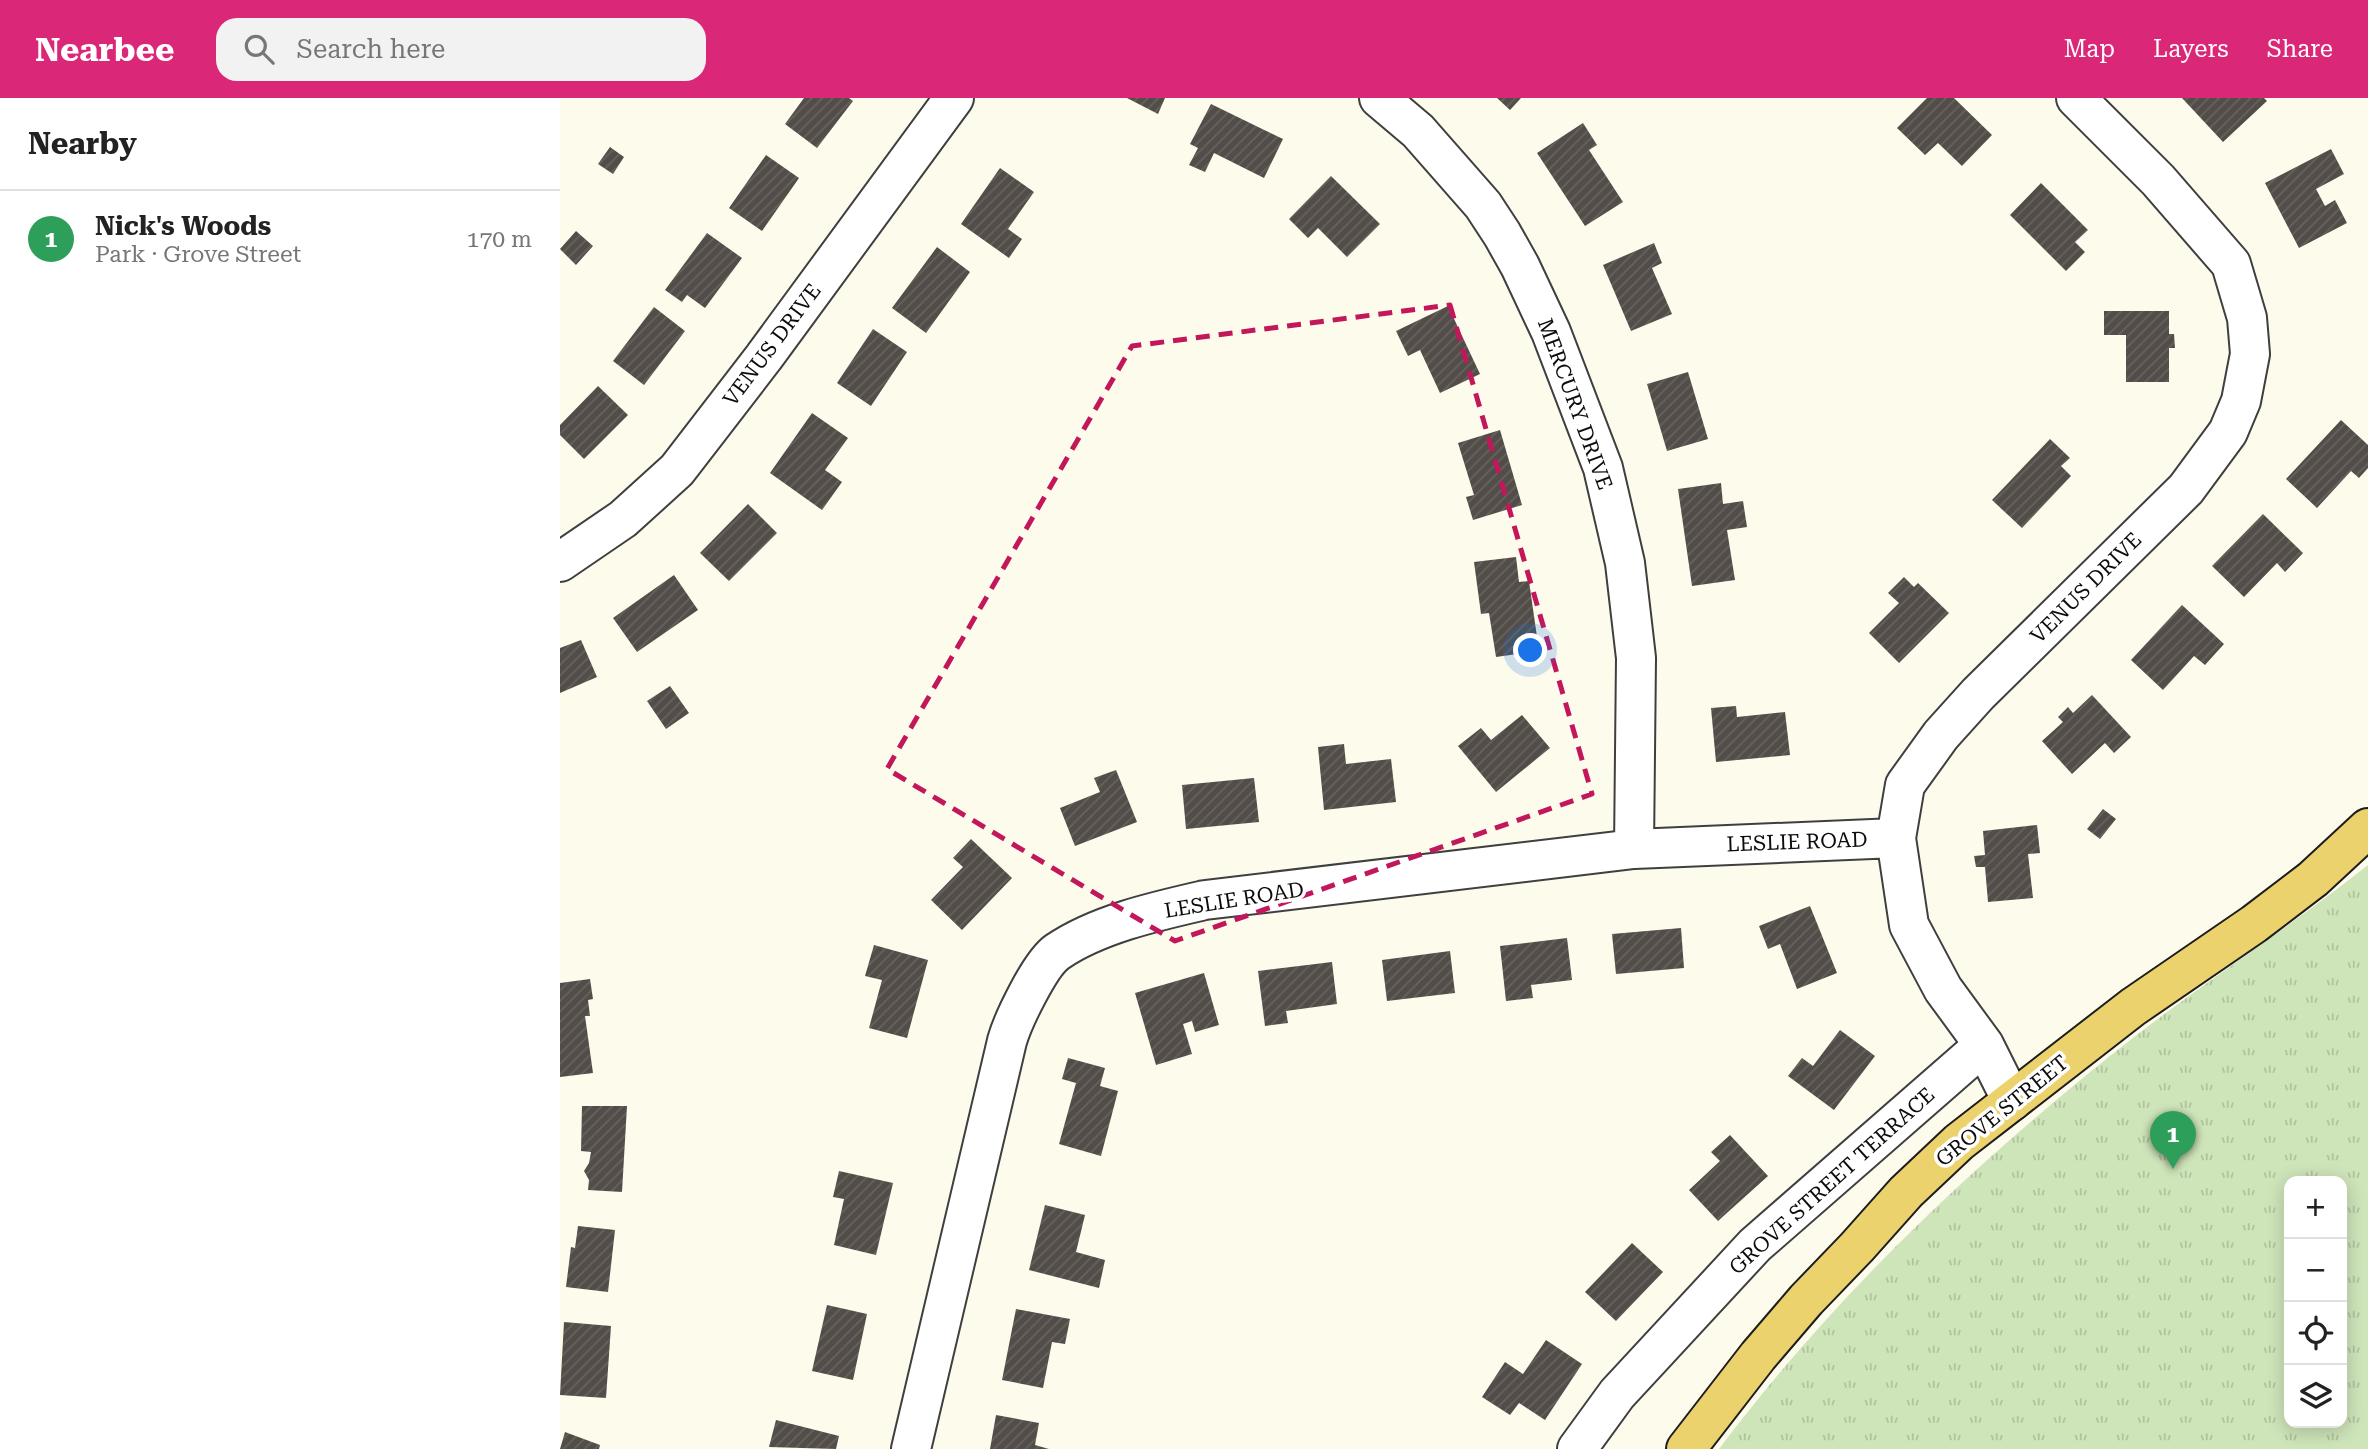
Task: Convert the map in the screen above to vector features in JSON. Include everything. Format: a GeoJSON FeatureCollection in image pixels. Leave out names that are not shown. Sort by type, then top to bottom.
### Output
{"type":"FeatureCollection","features":[{"type":"Feature","properties":{"kind":"main road","name":"GROVE STREET"},"geometry":{"type":"LineString","coordinates":[[1686,1449],[1774,1337],[1906,1192],[1959,1142],[2133,1007],[2254,924],[2313,879],[2368,828]]}},
{"type":"Feature","properties":{"kind":"street","name":"VENUS DRIVE"},"geometry":{"type":"LineString","coordinates":[[560,562],[623,519],[677,470],[764,358],[954,98]]}},
{"type":"Feature","properties":{"kind":"street","name":"MERCURY DRIVE"},"geometry":{"type":"LineString","coordinates":[[1379,98],[1418,131],[1483,205],[1502,234],[1551,332],[1603,468],[1625,563],[1636,659],[1634,849]]}},
{"type":"Feature","properties":{"kind":"street","name":"VENUS DRIVE"},"geometry":{"type":"LineString","coordinates":[[2012,1101],[1984,1045],[1943,989],[1909,925],[1896,838],[1905,785],[1941,734],[1978,694],[2186,489],[2228,432],[2241,401],[2250,354],[2247,318],[2231,264],[2158,180],[2076,98]]}},
{"type":"Feature","properties":{"kind":"street","name":"LESLIE ROAD"},"geometry":{"type":"LineString","coordinates":[[911,1449],[1007,1041],[1035,980],[1055,953],[1089,935],[1149,913],[1205,900],[1634,849],[1896,838]]}},
{"type":"Feature","properties":{"kind":"street","name":"GROVE STREET TERRACE"},"geometry":{"type":"LineString","coordinates":[[1577,1449],[1618,1394],[1755,1245],[1984,1045]]}},
{"type":"Feature","properties":{"kind":"highlighted area"},"geometry":{"type":"Polygon","coordinates":[[[1450,305],[1592,794],[1175,941],[887,769],[1132,346],[1450,305]]]}},
{"type":"Feature","properties":{"kind":"green space"},"geometry":{"type":"Polygon","coordinates":[[[2368,865],[2368,1449],[1719,1449],[1765,1391],[1863,1280],[1969,1177],[2024,1127],[2138,1034],[2368,865]]]}},
{"type":"Feature","properties":{"kind":"building"},"geometry":{"type":"Polygon","coordinates":[[[804,98],[849,98],[853,101],[817,148],[785,124],[804,98]]]}},
{"type":"Feature","properties":{"kind":"building"},"geometry":{"type":"Polygon","coordinates":[[[1127,98],[1165,98],[1158,114],[1127,98]]]}},
{"type":"Feature","properties":{"kind":"building"},"geometry":{"type":"Polygon","coordinates":[[[1497,98],[1521,98],[1510,110],[1497,98]]]}},
{"type":"Feature","properties":{"kind":"building"},"geometry":{"type":"Polygon","coordinates":[[[1927,98],[1954,98],[1992,135],[1962,166],[1938,143],[1925,155],[1897,128],[1927,98]]]}},
{"type":"Feature","properties":{"kind":"building"},"geometry":{"type":"Polygon","coordinates":[[[2182,98],[2264,98],[2267,101],[2223,142],[2182,98]]]}},
{"type":"Feature","properties":{"kind":"building"},"geometry":{"type":"Polygon","coordinates":[[[1211,104],[1283,139],[1264,178],[1214,153],[1205,172],[1189,165],[1198,148],[1190,144],[1211,104]]]}},
{"type":"Feature","properties":{"kind":"building"},"geometry":{"type":"Polygon","coordinates":[[[1583,123],[1597,145],[1589,150],[1623,202],[1585,226],[1537,153],[1583,123]]]}},
{"type":"Feature","properties":{"kind":"building"},"geometry":{"type":"Polygon","coordinates":[[[610,147],[624,157],[613,174],[598,164],[610,147]]]}},
{"type":"Feature","properties":{"kind":"building"},"geometry":{"type":"Polygon","coordinates":[[[2331,149],[2344,174],[2316,189],[2325,206],[2335,200],[2347,223],[2299,248],[2265,183],[2331,149]]]}},
{"type":"Feature","properties":{"kind":"building"},"geometry":{"type":"Polygon","coordinates":[[[766,155],[799,178],[762,231],[729,208],[766,155]]]}},
{"type":"Feature","properties":{"kind":"building"},"geometry":{"type":"Polygon","coordinates":[[[1000,168],[1034,192],[1008,229],[1022,239],[1009,258],[961,224],[1000,168]]]}},
{"type":"Feature","properties":{"kind":"building"},"geometry":{"type":"Polygon","coordinates":[[[1331,176],[1380,224],[1347,257],[1318,228],[1308,238],[1289,219],[1331,176]]]}},
{"type":"Feature","properties":{"kind":"building"},"geometry":{"type":"Polygon","coordinates":[[[2041,183],[2088,230],[2075,242],[2085,252],[2066,271],[2010,215],[2041,183]]]}},
{"type":"Feature","properties":{"kind":"building"},"geometry":{"type":"Polygon","coordinates":[[[576,231],[593,246],[576,265],[560,249],[576,231]]]}},
{"type":"Feature","properties":{"kind":"building"},"geometry":{"type":"Polygon","coordinates":[[[707,233],[742,258],[705,308],[687,295],[682,302],[665,290],[707,233]]]}},
{"type":"Feature","properties":{"kind":"building"},"geometry":{"type":"Polygon","coordinates":[[[1654,243],[1662,263],[1652,268],[1672,314],[1631,331],[1603,265],[1654,243]]]}},
{"type":"Feature","properties":{"kind":"building"},"geometry":{"type":"Polygon","coordinates":[[[937,247],[970,272],[926,333],[892,308],[937,247]]]}},
{"type":"Feature","properties":{"kind":"building"},"geometry":{"type":"Polygon","coordinates":[[[1448,306],[1480,374],[1440,393],[1420,350],[1408,356],[1396,331],[1448,306]]]}},
{"type":"Feature","properties":{"kind":"building"},"geometry":{"type":"Polygon","coordinates":[[[654,307],[685,331],[644,385],[613,361],[654,307]]]}},
{"type":"Feature","properties":{"kind":"building"},"geometry":{"type":"Polygon","coordinates":[[[2104,311],[2169,311],[2169,334],[2174,334],[2175,348],[2169,348],[2169,382],[2126,382],[2126,335],[2104,335],[2104,311]]]}},
{"type":"Feature","properties":{"kind":"building"},"geometry":{"type":"Polygon","coordinates":[[[873,329],[907,352],[871,406],[837,383],[873,329]]]}},
{"type":"Feature","properties":{"kind":"building"},"geometry":{"type":"Polygon","coordinates":[[[1688,372],[1708,439],[1667,451],[1647,384],[1688,372]]]}},
{"type":"Feature","properties":{"kind":"building"},"geometry":{"type":"Polygon","coordinates":[[[598,386],[628,415],[584,459],[560,435],[560,425],[598,386]]]}},
{"type":"Feature","properties":{"kind":"building"},"geometry":{"type":"Polygon","coordinates":[[[812,413],[848,438],[825,470],[842,482],[822,510],[770,473],[812,413]]]}},
{"type":"Feature","properties":{"kind":"building"},"geometry":{"type":"Polygon","coordinates":[[[2341,420],[2368,445],[2368,468],[2359,478],[2351,471],[2317,508],[2286,479],[2341,420]]]}},
{"type":"Feature","properties":{"kind":"building"},"geometry":{"type":"Polygon","coordinates":[[[1500,430],[1522,505],[1473,520],[1466,497],[1474,495],[1458,443],[1500,430]]]}},
{"type":"Feature","properties":{"kind":"building"},"geometry":{"type":"Polygon","coordinates":[[[2050,439],[2070,458],[2061,466],[2071,476],[2022,528],[1992,500],[2050,439]]]}},
{"type":"Feature","properties":{"kind":"building"},"geometry":{"type":"Polygon","coordinates":[[[1721,483],[1723,504],[1743,501],[1747,527],[1727,530],[1735,580],[1692,586],[1678,489],[1721,483]]]}},
{"type":"Feature","properties":{"kind":"building"},"geometry":{"type":"Polygon","coordinates":[[[748,504],[777,533],[729,581],[700,553],[748,504]]]}},
{"type":"Feature","properties":{"kind":"building"},"geometry":{"type":"Polygon","coordinates":[[[2263,514],[2303,553],[2285,572],[2277,563],[2244,597],[2212,566],[2263,514]]]}},
{"type":"Feature","properties":{"kind":"building"},"geometry":{"type":"Polygon","coordinates":[[[1516,557],[1519,582],[1529,581],[1539,651],[1496,657],[1489,613],[1481,614],[1474,562],[1516,557]]]}},
{"type":"Feature","properties":{"kind":"building"},"geometry":{"type":"Polygon","coordinates":[[[674,575],[698,610],[637,652],[613,618],[674,575]]]}},
{"type":"Feature","properties":{"kind":"building"},"geometry":{"type":"Polygon","coordinates":[[[1904,577],[1914,587],[1918,583],[1949,613],[1899,663],[1869,633],[1899,603],[1888,593],[1904,577]]]}},
{"type":"Feature","properties":{"kind":"building"},"geometry":{"type":"Polygon","coordinates":[[[2182,605],[2224,644],[2205,665],[2194,656],[2163,690],[2131,660],[2182,605]]]}},
{"type":"Feature","properties":{"kind":"building"},"geometry":{"type":"Polygon","coordinates":[[[581,640],[597,677],[560,693],[560,648],[581,640]]]}},
{"type":"Feature","properties":{"kind":"building"},"geometry":{"type":"Polygon","coordinates":[[[670,686],[689,713],[666,729],[647,701],[670,686]]]}},
{"type":"Feature","properties":{"kind":"building"},"geometry":{"type":"Polygon","coordinates":[[[2092,695],[2131,737],[2114,753],[2105,743],[2072,774],[2042,741],[2063,722],[2058,717],[2068,707],[2073,713],[2092,695]]]}},
{"type":"Feature","properties":{"kind":"building"},"geometry":{"type":"Polygon","coordinates":[[[1736,706],[1737,717],[1785,712],[1790,755],[1716,762],[1711,708],[1736,706]]]}},
{"type":"Feature","properties":{"kind":"building"},"geometry":{"type":"Polygon","coordinates":[[[1522,715],[1550,748],[1496,792],[1458,746],[1481,728],[1491,740],[1522,715]]]}},
{"type":"Feature","properties":{"kind":"building"},"geometry":{"type":"Polygon","coordinates":[[[1344,744],[1346,764],[1391,759],[1396,802],[1324,810],[1318,747],[1344,744]]]}},
{"type":"Feature","properties":{"kind":"building"},"geometry":{"type":"Polygon","coordinates":[[[1116,770],[1137,822],[1075,846],[1060,808],[1100,792],[1094,778],[1116,770]]]}},
{"type":"Feature","properties":{"kind":"building"},"geometry":{"type":"Polygon","coordinates":[[[1254,778],[1259,822],[1186,829],[1182,785],[1254,778]]]}},
{"type":"Feature","properties":{"kind":"building"},"geometry":{"type":"Polygon","coordinates":[[[2103,809],[2116,819],[2100,839],[2087,829],[2103,809]]]}},
{"type":"Feature","properties":{"kind":"building"},"geometry":{"type":"Polygon","coordinates":[[[2037,825],[2040,853],[2028,854],[2033,898],[1988,902],[1985,867],[1976,867],[1974,856],[1985,855],[1983,831],[2037,825]]]}},
{"type":"Feature","properties":{"kind":"building"},"geometry":{"type":"Polygon","coordinates":[[[971,839],[1012,878],[962,930],[931,900],[963,867],[953,858],[971,839]]]}},
{"type":"Feature","properties":{"kind":"building"},"geometry":{"type":"Polygon","coordinates":[[[1810,906],[1837,973],[1797,989],[1780,944],[1768,949],[1759,926],[1810,906]]]}},
{"type":"Feature","properties":{"kind":"building"},"geometry":{"type":"Polygon","coordinates":[[[1681,928],[1684,968],[1616,974],[1612,934],[1681,928]]]}},
{"type":"Feature","properties":{"kind":"building"},"geometry":{"type":"Polygon","coordinates":[[[1567,938],[1572,980],[1531,985],[1533,998],[1506,1001],[1500,946],[1567,938]]]}},
{"type":"Feature","properties":{"kind":"building"},"geometry":{"type":"Polygon","coordinates":[[[874,945],[928,960],[907,1038],[869,1028],[882,980],[865,976],[874,945]]]}},
{"type":"Feature","properties":{"kind":"building"},"geometry":{"type":"Polygon","coordinates":[[[1450,951],[1455,993],[1387,1001],[1382,960],[1450,951]]]}},
{"type":"Feature","properties":{"kind":"building"},"geometry":{"type":"Polygon","coordinates":[[[1332,962],[1337,1004],[1286,1011],[1288,1023],[1265,1026],[1258,971],[1332,962]]]}},
{"type":"Feature","properties":{"kind":"building"},"geometry":{"type":"Polygon","coordinates":[[[1204,973],[1219,1025],[1195,1032],[1192,1021],[1183,1024],[1192,1054],[1156,1065],[1135,993],[1204,973]]]}},
{"type":"Feature","properties":{"kind":"building"},"geometry":{"type":"Polygon","coordinates":[[[590,979],[593,999],[588,1000],[590,1016],[585,1016],[593,1073],[560,1077],[560,983],[590,979]]]}},
{"type":"Feature","properties":{"kind":"building"},"geometry":{"type":"Polygon","coordinates":[[[1840,1030],[1875,1056],[1834,1110],[1788,1076],[1802,1058],[1813,1066],[1840,1030]]]}},
{"type":"Feature","properties":{"kind":"building"},"geometry":{"type":"Polygon","coordinates":[[[1068,1058],[1105,1068],[1100,1086],[1118,1091],[1101,1156],[1059,1144],[1076,1083],[1062,1079],[1068,1058]]]}},
{"type":"Feature","properties":{"kind":"building"},"geometry":{"type":"Polygon","coordinates":[[[582,1106],[627,1106],[622,1192],[588,1190],[589,1180],[584,1171],[591,1152],[581,1151],[582,1106]]]}},
{"type":"Feature","properties":{"kind":"building"},"geometry":{"type":"Polygon","coordinates":[[[1730,1135],[1768,1176],[1718,1221],[1689,1190],[1720,1161],[1711,1152],[1730,1135]]]}},
{"type":"Feature","properties":{"kind":"building"},"geometry":{"type":"Polygon","coordinates":[[[839,1171],[893,1183],[876,1255],[834,1245],[844,1199],[833,1197],[839,1171]]]}},
{"type":"Feature","properties":{"kind":"building"},"geometry":{"type":"Polygon","coordinates":[[[1045,1205],[1085,1215],[1076,1252],[1105,1260],[1099,1288],[1029,1270],[1045,1205]]]}},
{"type":"Feature","properties":{"kind":"building"},"geometry":{"type":"Polygon","coordinates":[[[578,1226],[615,1230],[608,1292],[566,1287],[571,1247],[575,1248],[578,1226]]]}},
{"type":"Feature","properties":{"kind":"building"},"geometry":{"type":"Polygon","coordinates":[[[1632,1243],[1663,1272],[1616,1321],[1585,1292],[1632,1243]]]}},
{"type":"Feature","properties":{"kind":"building"},"geometry":{"type":"Polygon","coordinates":[[[827,1305],[867,1314],[853,1380],[812,1371],[827,1305]]]}},
{"type":"Feature","properties":{"kind":"building"},"geometry":{"type":"Polygon","coordinates":[[[1016,1309],[1070,1319],[1065,1344],[1052,1342],[1043,1388],[1002,1380],[1016,1309]]]}},
{"type":"Feature","properties":{"kind":"building"},"geometry":{"type":"Polygon","coordinates":[[[564,1322],[611,1326],[606,1398],[560,1395],[564,1322]]]}},
{"type":"Feature","properties":{"kind":"building"},"geometry":{"type":"Polygon","coordinates":[[[1546,1340],[1582,1364],[1545,1420],[1519,1403],[1510,1415],[1482,1397],[1505,1362],[1523,1374],[1546,1340]]]}},
{"type":"Feature","properties":{"kind":"building"},"geometry":{"type":"Polygon","coordinates":[[[996,1415],[1039,1423],[1035,1445],[1049,1449],[990,1449],[996,1415]]]}},
{"type":"Feature","properties":{"kind":"building"},"geometry":{"type":"Polygon","coordinates":[[[776,1420],[839,1436],[836,1449],[769,1447],[776,1420]]]}},
{"type":"Feature","properties":{"kind":"building"},"geometry":{"type":"Polygon","coordinates":[[[565,1432],[600,1445],[599,1449],[560,1449],[565,1432]]]}},
{"type":"Feature","properties":{"kind":"place","name":"Nick's Woods"},"geometry":{"type":"Point","coordinates":[2173,1169]}}]}
